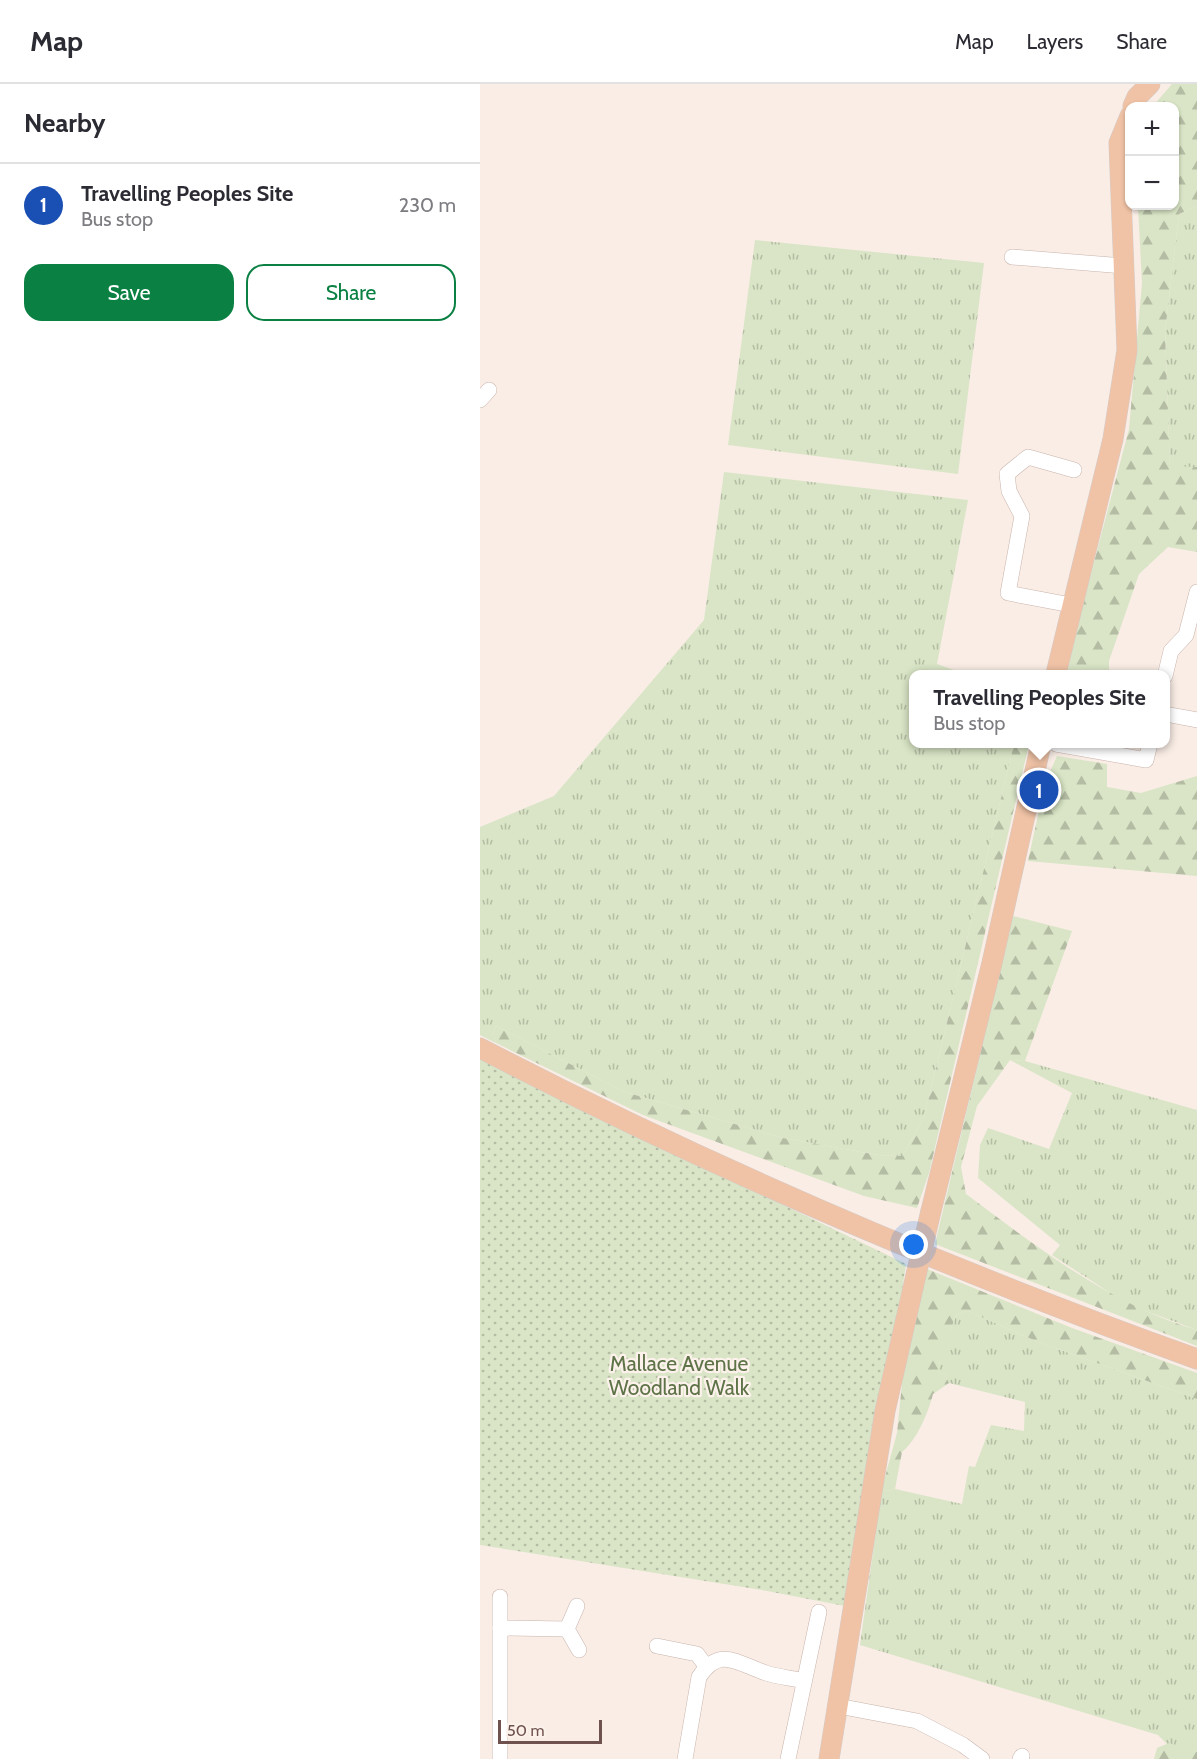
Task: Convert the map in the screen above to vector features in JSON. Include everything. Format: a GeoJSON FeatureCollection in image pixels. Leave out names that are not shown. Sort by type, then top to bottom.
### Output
{"type":"FeatureCollection","features":[{"type":"Feature","properties":{"kind":"main road"},"geometry":{"type":"LineString","coordinates":[[1135,102],[1150,84]]}},
{"type":"Feature","properties":{"kind":"main road"},"geometry":{"type":"LineString","coordinates":[[1057,670],[1113,439],[1127,350],[1119,143],[1125,128]]}},
{"type":"Feature","properties":{"kind":"main road"},"geometry":{"type":"LineString","coordinates":[[829,1759],[885,1411],[1040,748]]}},
{"type":"Feature","properties":{"kind":"main road"},"geometry":{"type":"LineString","coordinates":[[480,1048],[676,1145],[803,1202],[1097,1323],[1197,1359]]}},
{"type":"Feature","properties":{"kind":"street"},"geometry":{"type":"LineString","coordinates":[[1012,257],[1124,266]]}},
{"type":"Feature","properties":{"kind":"street"},"geometry":{"type":"LineString","coordinates":[[1071,606],[1008,592],[1022,516],[1009,491],[1007,474],[1028,457],[1074,470]]}},
{"type":"Feature","properties":{"kind":"street"},"geometry":{"type":"LineString","coordinates":[[1166,670],[1171,651],[1186,636],[1197,592]]}},
{"type":"Feature","properties":{"kind":"street"},"geometry":{"type":"LineString","coordinates":[[1170,715],[1197,720]]}},
{"type":"Feature","properties":{"kind":"street"},"geometry":{"type":"LineString","coordinates":[[1078,748],[1146,760],[1149,748]]}},
{"type":"Feature","properties":{"kind":"street"},"geometry":{"type":"LineString","coordinates":[[500,1597],[501,1759]]}},
{"type":"Feature","properties":{"kind":"street"},"geometry":{"type":"LineString","coordinates":[[567,1629],[577,1606]]}},
{"type":"Feature","properties":{"kind":"street"},"geometry":{"type":"LineString","coordinates":[[788,1759],[819,1612]]}},
{"type":"Feature","properties":{"kind":"street"},"geometry":{"type":"LineString","coordinates":[[500,1628],[567,1629]]}},
{"type":"Feature","properties":{"kind":"street"},"geometry":{"type":"LineString","coordinates":[[567,1629],[579,1650]]}},
{"type":"Feature","properties":{"kind":"street"},"geometry":{"type":"LineString","coordinates":[[657,1646],[697,1654],[706,1666]]}},
{"type":"Feature","properties":{"kind":"street"},"geometry":{"type":"LineString","coordinates":[[686,1759],[699,1677],[706,1666],[723,1658],[731,1659],[768,1674],[804,1681]]}},
{"type":"Feature","properties":{"kind":"street"},"geometry":{"type":"LineString","coordinates":[[838,1706],[917,1721],[963,1745],[982,1759]]}},
{"type":"Feature","properties":{"kind":"green space"},"geometry":{"type":"Polygon","coordinates":[[[1172,84],[1197,84],[1197,206],[1179,214],[1165,332],[1170,466],[1197,467],[1197,552],[1168,547],[1139,574],[1109,661],[1109,670],[1068,670],[1129,429],[1142,283],[1138,210],[1179,210],[1179,102],[1156,102],[1172,84]]]}},
{"type":"Feature","properties":{"kind":"green space"},"geometry":{"type":"Polygon","coordinates":[[[1197,206],[1197,467],[1170,467],[1165,332],[1179,214],[1197,206]]]}},
{"type":"Feature","properties":{"kind":"green space"},"geometry":{"type":"Polygon","coordinates":[[[755,240],[984,263],[958,474],[728,445],[755,240]]]}},
{"type":"Feature","properties":{"kind":"green space"},"geometry":{"type":"Polygon","coordinates":[[[724,472],[968,500],[937,664],[954,670],[909,670],[909,748],[1013,748],[924,1118],[902,1156],[878,1155],[783,1138],[625,1092],[496,1026],[493,1032],[496,1043],[480,1035],[480,827],[554,796],[704,620],[724,472]]]}},
{"type":"Feature","properties":{"kind":"green space"},"geometry":{"type":"Polygon","coordinates":[[[1013,748],[1028,748],[929,1173],[917,1208],[864,1196],[643,1115],[496,1043],[493,1032],[496,1026],[625,1092],[783,1138],[878,1155],[902,1156],[924,1118],[1013,748]]]}},
{"type":"Feature","properties":{"kind":"green space"},"geometry":{"type":"Polygon","coordinates":[[[1057,756],[1107,764],[1107,787],[1141,793],[1197,776],[1197,876],[1028,861],[1045,783],[1057,756]]]}},
{"type":"Feature","properties":{"kind":"green space"},"geometry":{"type":"Polygon","coordinates":[[[1013,916],[1072,931],[1025,1061],[1010,1060],[977,1106],[961,1167],[966,1194],[1048,1254],[1105,1290],[1135,1306],[1197,1330],[1197,1346],[935,1244],[1013,916]]]}},
{"type":"Feature","properties":{"kind":"green space","name":"Mallace Avenue Woodland Walk"},"geometry":{"type":"Polygon","coordinates":[[[480,1059],[906,1264],[855,1608],[762,1590],[480,1545],[480,1059]]]}},
{"type":"Feature","properties":{"kind":"green space"},"geometry":{"type":"Polygon","coordinates":[[[1010,1060],[1025,1061],[1197,1110],[1197,1330],[1127,1304],[1052,1255],[1060,1245],[978,1178],[980,1145],[988,1128],[1049,1149],[1072,1093],[1010,1060]]]}},
{"type":"Feature","properties":{"kind":"green space"},"geometry":{"type":"Polygon","coordinates":[[[927,1269],[1072,1328],[1197,1373],[1197,1399],[1036,1341],[968,1311],[957,1314],[941,1351],[938,1372],[945,1375],[949,1383],[933,1394],[921,1426],[902,1452],[895,1489],[887,1491],[882,1488],[897,1433],[903,1374],[927,1269]]]}},
{"type":"Feature","properties":{"kind":"green space"},"geometry":{"type":"Polygon","coordinates":[[[968,1311],[1036,1341],[1197,1399],[1197,1752],[1167,1744],[1158,1735],[860,1645],[882,1488],[887,1491],[895,1489],[962,1504],[969,1466],[975,1467],[991,1425],[1024,1431],[1025,1402],[949,1383],[945,1375],[938,1372],[941,1350],[957,1314],[968,1311]]]}},
{"type":"Feature","properties":{"kind":"green space"},"geometry":{"type":"Polygon","coordinates":[[[1169,1743],[1197,1752],[1197,1759],[1154,1759],[1157,1748],[1169,1743]]]}},
{"type":"Feature","properties":{"kind":"place","name":"Travelling Peoples Site"},"geometry":{"type":"Point","coordinates":[1039,790]}}]}
